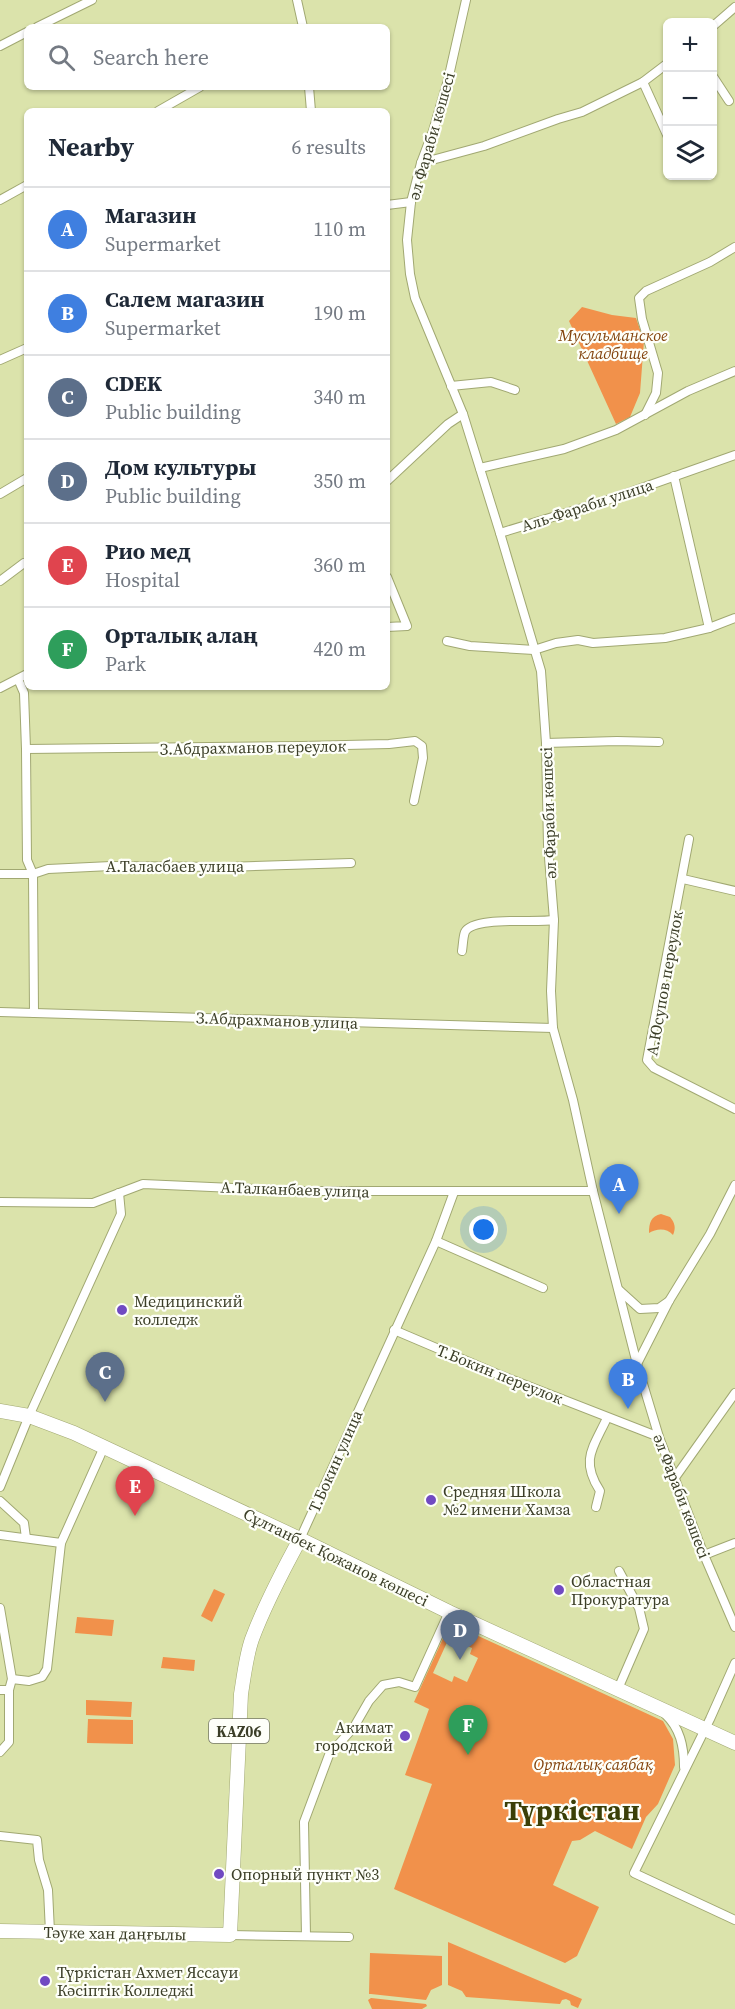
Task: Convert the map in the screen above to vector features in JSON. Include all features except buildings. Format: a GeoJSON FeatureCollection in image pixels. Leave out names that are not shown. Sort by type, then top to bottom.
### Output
{"type":"FeatureCollection","features":[{"type":"Feature","properties":{"kind":"main road","name":"Сұлтанбек Қожанов көшесі"},"geometry":{"type":"LineString","coordinates":[[0,1411],[29,1416],[74,1433],[449,1612],[735,1743]]}},
{"type":"Feature","properties":{"kind":"main road","name":"Т.Бокин улица"},"geometry":{"type":"LineString","coordinates":[[230,1935],[241,1694],[245,1670],[251,1641],[270,1597],[300,1539]]}},
{"type":"Feature","properties":{"kind":"main road","name":"Тәуке хан даңғылы"},"geometry":{"type":"LineString","coordinates":[[0,1931],[230,1935]]}},
{"type":"Feature","properties":{"kind":"street"},"geometry":{"type":"LineString","coordinates":[[44,24],[92,0]]}},
{"type":"Feature","properties":{"kind":"street"},"geometry":{"type":"LineString","coordinates":[[297,0],[302,24]]}},
{"type":"Feature","properties":{"kind":"street","name":"әл Фараби көшесі"},"geometry":{"type":"LineString","coordinates":[[466,0],[448,80],[411,202],[407,240],[410,274],[415,298],[463,414],[541,671],[546,743],[548,845],[554,920],[550,992],[553,1028],[637,1364],[659,1437],[704,1555],[735,1627]]}},
{"type":"Feature","properties":{"kind":"street"},"geometry":{"type":"LineString","coordinates":[[717,23],[735,7]]}},
{"type":"Feature","properties":{"kind":"street"},"geometry":{"type":"LineString","coordinates":[[0,46],[24,34]]}},
{"type":"Feature","properties":{"kind":"street"},"geometry":{"type":"LineString","coordinates":[[421,163],[484,146],[582,112],[643,82],[663,67]]}},
{"type":"Feature","properties":{"kind":"street"},"geometry":{"type":"LineString","coordinates":[[643,82],[663,126]]}},
{"type":"Feature","properties":{"kind":"street"},"geometry":{"type":"LineString","coordinates":[[717,82],[729,100]]}},
{"type":"Feature","properties":{"kind":"street"},"geometry":{"type":"LineString","coordinates":[[163,108],[195,90]]}},
{"type":"Feature","properties":{"kind":"street"},"geometry":{"type":"LineString","coordinates":[[309,90],[311,108]]}},
{"type":"Feature","properties":{"kind":"street"},"geometry":{"type":"LineString","coordinates":[[0,200],[24,187]]}},
{"type":"Feature","properties":{"kind":"street"},"geometry":{"type":"LineString","coordinates":[[390,205],[411,202]]}},
{"type":"Feature","properties":{"kind":"street"},"geometry":{"type":"LineString","coordinates":[[645,415],[656,393],[657,373],[642,319],[639,298],[646,291],[711,262],[735,247]]}},
{"type":"Feature","properties":{"kind":"street"},"geometry":{"type":"LineString","coordinates":[[0,360],[24,349]]}},
{"type":"Feature","properties":{"kind":"street"},"geometry":{"type":"LineString","coordinates":[[480,468],[564,449],[616,430],[688,391],[735,371]]}},
{"type":"Feature","properties":{"kind":"street"},"geometry":{"type":"LineString","coordinates":[[451,386],[491,382],[515,390]]}},
{"type":"Feature","properties":{"kind":"street"},"geometry":{"type":"LineString","coordinates":[[390,478],[448,424],[463,414]]}},
{"type":"Feature","properties":{"kind":"street","name":"Аль-Фараби улица"},"geometry":{"type":"LineString","coordinates":[[500,532],[602,502],[735,455]]}},
{"type":"Feature","properties":{"kind":"street","name":"Аль-Фараби улица"},"geometry":{"type":"LineString","coordinates":[[674,476],[709,628]]}},
{"type":"Feature","properties":{"kind":"street"},"geometry":{"type":"LineString","coordinates":[[0,494],[24,480]]}},
{"type":"Feature","properties":{"kind":"street"},"geometry":{"type":"LineString","coordinates":[[0,582],[24,563]]}},
{"type":"Feature","properties":{"kind":"street"},"geometry":{"type":"LineString","coordinates":[[390,584],[407,626],[390,627]]}},
{"type":"Feature","properties":{"kind":"street"},"geometry":{"type":"LineString","coordinates":[[447,641],[470,646],[534,650],[556,643],[578,640],[593,643],[665,638],[709,628],[735,618]]}},
{"type":"Feature","properties":{"kind":"street"},"geometry":{"type":"LineString","coordinates":[[0,688],[24,676]]}},
{"type":"Feature","properties":{"kind":"street"},"geometry":{"type":"LineString","coordinates":[[18,679],[24,693],[27,860],[33,874],[34,1013]]}},
{"type":"Feature","properties":{"kind":"street","name":"З.Абдрахманов переулок"},"geometry":{"type":"LineString","coordinates":[[26,749],[302,746],[389,744],[415,741],[422,746],[423,758],[414,801]]}},
{"type":"Feature","properties":{"kind":"street"},"geometry":{"type":"LineString","coordinates":[[546,743],[659,742]]}},
{"type":"Feature","properties":{"kind":"street","name":"А.Юсупов переулок"},"geometry":{"type":"LineString","coordinates":[[690,839],[647,1060],[654,1068],[735,1109]]}},
{"type":"Feature","properties":{"kind":"street","name":"А.Таласбаев улица"},"geometry":{"type":"LineString","coordinates":[[0,874],[33,874],[48,869],[111,866],[226,867],[351,863]]}},
{"type":"Feature","properties":{"kind":"street"},"geometry":{"type":"LineString","coordinates":[[683,879],[735,891]]}},
{"type":"Feature","properties":{"kind":"street"},"geometry":{"type":"LineString","coordinates":[[462,951],[465,932],[470,926],[484,923],[554,920]]}},
{"type":"Feature","properties":{"kind":"street","name":"З.Абдрахманов улица"},"geometry":{"type":"LineString","coordinates":[[0,1012],[553,1028]]}},
{"type":"Feature","properties":{"kind":"street","name":"А.Талканбаев улица"},"geometry":{"type":"LineString","coordinates":[[0,1202],[93,1203],[143,1184],[299,1191],[593,1191]]}},
{"type":"Feature","properties":{"kind":"street"},"geometry":{"type":"LineString","coordinates":[[637,1364],[669,1301],[710,1234],[735,1185]]}},
{"type":"Feature","properties":{"kind":"street","name":"Т.Бокин улица"},"geometry":{"type":"LineString","coordinates":[[300,1539],[436,1241],[453,1192]]}},
{"type":"Feature","properties":{"kind":"street"},"geometry":{"type":"LineString","coordinates":[[0,1487],[29,1416],[121,1214],[119,1193]]}},
{"type":"Feature","properties":{"kind":"street"},"geometry":{"type":"LineString","coordinates":[[436,1241],[543,1288]]}},
{"type":"Feature","properties":{"kind":"street"},"geometry":{"type":"LineString","coordinates":[[618,1289],[640,1309],[659,1308],[669,1301]]}},
{"type":"Feature","properties":{"kind":"street","name":"Т.Бокин переулок"},"geometry":{"type":"LineString","coordinates":[[394,1330],[607,1418]]}},
{"type":"Feature","properties":{"kind":"street"},"geometry":{"type":"LineString","coordinates":[[674,1479],[735,1393]]}},
{"type":"Feature","properties":{"kind":"street"},"geometry":{"type":"LineString","coordinates":[[597,1507],[600,1491],[591,1476],[589,1456],[607,1418],[659,1437]]}},
{"type":"Feature","properties":{"kind":"street"},"geometry":{"type":"LineString","coordinates":[[12,1679],[29,1680],[42,1677],[47,1668],[61,1543],[104,1447]]}},
{"type":"Feature","properties":{"kind":"street"},"geometry":{"type":"LineString","coordinates":[[0,1501],[24,1523],[26,1538]]}},
{"type":"Feature","properties":{"kind":"street"},"geometry":{"type":"LineString","coordinates":[[0,1535],[61,1543]]}},
{"type":"Feature","properties":{"kind":"street"},"geometry":{"type":"LineString","coordinates":[[704,1555],[735,1543]]}},
{"type":"Feature","properties":{"kind":"street"},"geometry":{"type":"LineString","coordinates":[[618,1689],[644,1629],[639,1608],[619,1571]]}},
{"type":"Feature","properties":{"kind":"street"},"geometry":{"type":"LineString","coordinates":[[0,1608],[12,1679],[5,1690],[9,1742],[0,1752]]}},
{"type":"Feature","properties":{"kind":"street"},"geometry":{"type":"LineString","coordinates":[[306,1936],[304,1822],[329,1755],[354,1727],[369,1701],[383,1685],[399,1682],[415,1687],[449,1612]]}},
{"type":"Feature","properties":{"kind":"street"},"geometry":{"type":"LineString","coordinates":[[735,1663],[634,1873],[735,1920]]}},
{"type":"Feature","properties":{"kind":"street"},"geometry":{"type":"LineString","coordinates":[[658,1707],[670,1719],[679,1734],[683,1744],[684,1769]]}},
{"type":"Feature","properties":{"kind":"street"},"geometry":{"type":"LineString","coordinates":[[0,1836],[37,1840],[39,1860],[48,1890],[50,1932]]}},
{"type":"Feature","properties":{"kind":"street"},"geometry":{"type":"LineString","coordinates":[[230,1935],[349,1937]]}},
{"type":"Feature","properties":{"kind":"green space","name":"Мусульманское кладбище"},"geometry":{"type":"Polygon","coordinates":[[[582,307],[612,315],[636,318],[644,341],[640,393],[630,417],[616,424],[569,321],[582,307]]]}},
{"type":"Feature","properties":{"kind":"green space"},"geometry":{"type":"Polygon","coordinates":[[[661,1214],[670,1217],[673,1221],[675,1228],[673,1235],[662,1230],[649,1233],[651,1220],[661,1214]]]}},
{"type":"Feature","properties":{"kind":"green space"},"geometry":{"type":"Polygon","coordinates":[[[214,1589],[225,1594],[212,1622],[201,1616],[214,1589]]]}},
{"type":"Feature","properties":{"kind":"green space"},"geometry":{"type":"Polygon","coordinates":[[[77,1617],[114,1620],[112,1636],[75,1633],[77,1617]]]}},
{"type":"Feature","properties":{"kind":"green space","name":"Орталық саябақ"},"geometry":{"type":"Polygon","coordinates":[[[450,1623],[663,1721],[673,1739],[675,1765],[658,1804],[646,1817],[632,1849],[595,1831],[580,1840],[572,1841],[553,1885],[599,1907],[577,1956],[565,1963],[394,1889],[432,1784],[405,1775],[429,1709],[414,1702],[450,1623]],[[449,1638],[433,1673],[452,1682],[454,1676],[467,1682],[478,1658],[470,1654],[472,1648],[449,1638]]]}},
{"type":"Feature","properties":{"kind":"green space"},"geometry":{"type":"Polygon","coordinates":[[[163,1657],[195,1660],[194,1671],[161,1668],[163,1657]]]}},
{"type":"Feature","properties":{"kind":"green space"},"geometry":{"type":"Polygon","coordinates":[[[86,1700],[132,1702],[131,1717],[86,1715],[86,1700]]]}},
{"type":"Feature","properties":{"kind":"green space"},"geometry":{"type":"Polygon","coordinates":[[[88,1719],[133,1720],[133,1744],[87,1743],[88,1719]]]}},
{"type":"Feature","properties":{"kind":"green space"},"geometry":{"type":"Polygon","coordinates":[[[448,1942],[582,1999],[578,2008],[566,1999],[560,2004],[466,1997],[462,1991],[448,1985],[448,1942]]]}},
{"type":"Feature","properties":{"kind":"green space"},"geometry":{"type":"Polygon","coordinates":[[[370,1953],[442,1956],[442,1985],[431,1990],[426,2000],[369,1994],[370,1953]]]}},
{"type":"Feature","properties":{"kind":"green space"},"geometry":{"type":"Polygon","coordinates":[[[371,1998],[426,2004],[427,2006],[422,2009],[372,2009],[368,2000],[371,1998]]]}},
{"type":"Feature","properties":{"kind":"place","name":"Магазин"},"geometry":{"type":"Point","coordinates":[619,1214]}},
{"type":"Feature","properties":{"kind":"place","name":"Медицинский колледж"},"geometry":{"type":"Point","coordinates":[122,1310]}},
{"type":"Feature","properties":{"kind":"place","name":"CDEK"},"geometry":{"type":"Point","coordinates":[105,1402]}},
{"type":"Feature","properties":{"kind":"place","name":"Салем магазин"},"geometry":{"type":"Point","coordinates":[628,1409]}},
{"type":"Feature","properties":{"kind":"place","name":"Средняя Школа №2 имени Хамза"},"geometry":{"type":"Point","coordinates":[431,1500]}},
{"type":"Feature","properties":{"kind":"place","name":"Рио мед"},"geometry":{"type":"Point","coordinates":[135,1516]}},
{"type":"Feature","properties":{"kind":"place","name":"Областная Прокуратура"},"geometry":{"type":"Point","coordinates":[559,1590]}},
{"type":"Feature","properties":{"kind":"place","name":"Дом культуры"},"geometry":{"type":"Point","coordinates":[460,1660]}},
{"type":"Feature","properties":{"kind":"place","name":"Акимат городской"},"geometry":{"type":"Point","coordinates":[405,1736]}},
{"type":"Feature","properties":{"kind":"place","name":"Орталық алаң"},"geometry":{"type":"Point","coordinates":[468,1755]}},
{"type":"Feature","properties":{"kind":"place","name":"Опорный пункт №3"},"geometry":{"type":"Point","coordinates":[219,1874]}},
{"type":"Feature","properties":{"kind":"place","name":"Түркістан Ахмет Яссауи Кәсіптік Колледжі"},"geometry":{"type":"Point","coordinates":[45,1981]}},
{"type":"Feature","properties":{"kind":"district","name":"Түркістан"},"geometry":{"type":"Point","coordinates":[572,1810]}}]}
